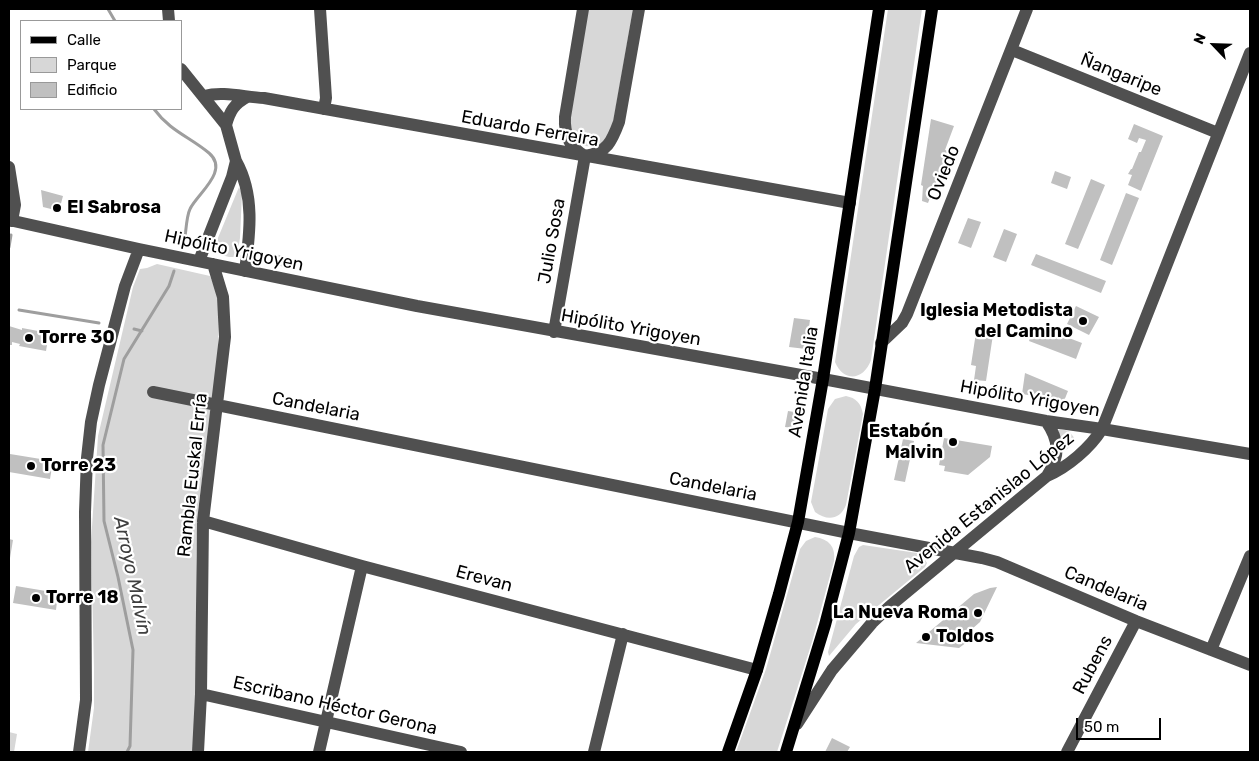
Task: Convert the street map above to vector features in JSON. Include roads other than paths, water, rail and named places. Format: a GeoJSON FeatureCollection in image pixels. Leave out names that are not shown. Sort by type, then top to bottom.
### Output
{"type":"FeatureCollection","features":[{"type":"Feature","properties":{"kind":"main road","name":"Avenida Italia"},"geometry":{"type":"LineString","coordinates":[[728,752],[757,670],[780,594],[798,522],[823,379],[879,9]]}},
{"type":"Feature","properties":{"kind":"main road"},"geometry":{"type":"LineString","coordinates":[[786,752],[825,625],[849,533],[875,389],[932,9]]}},
{"type":"Feature","properties":{"kind":"street"},"geometry":{"type":"LineString","coordinates":[[320,9],[326,98],[324,109]]}},
{"type":"Feature","properties":{"kind":"street"},"geometry":{"type":"LineString","coordinates":[[583,9],[565,127],[567,137],[573,148],[585,156],[597,154],[604,150],[619,122],[639,9]]}},
{"type":"Feature","properties":{"kind":"street","name":"Oviedo"},"geometry":{"type":"LineString","coordinates":[[882,343],[902,323],[907,314],[1028,9]]}},
{"type":"Feature","properties":{"kind":"street","name":"Ñangaripe"},"geometry":{"type":"LineString","coordinates":[[1012,50],[1218,133]]}},
{"type":"Feature","properties":{"kind":"street","name":"Avenida Estanislao López"},"geometry":{"type":"LineString","coordinates":[[793,730],[832,670],[872,623],[1047,476],[1059,471],[1094,441],[1102,429],[1250,53]]}},
{"type":"Feature","properties":{"kind":"street"},"geometry":{"type":"LineString","coordinates":[[182,70],[226,125],[236,161],[248,188],[250,232],[245,271]]}},
{"type":"Feature","properties":{"kind":"street","name":"Eduardo Ferreira"},"geometry":{"type":"LineString","coordinates":[[204,96],[212,94],[264,98],[850,203]]}},
{"type":"Feature","properties":{"kind":"street"},"geometry":{"type":"LineString","coordinates":[[226,125],[235,104],[247,97]]}},
{"type":"Feature","properties":{"kind":"street","name":"Julio Sosa"},"geometry":{"type":"LineString","coordinates":[[554,332],[585,156]]}},
{"type":"Feature","properties":{"kind":"street"},"geometry":{"type":"LineString","coordinates":[[199,261],[232,177],[236,161]]}},
{"type":"Feature","properties":{"kind":"street"},"geometry":{"type":"LineString","coordinates":[[9,167],[15,204],[10,220]]}},
{"type":"Feature","properties":{"kind":"street","name":"Hipólito Yrigoyen"},"geometry":{"type":"LineString","coordinates":[[10,220],[245,271],[554,332],[823,379],[1046,421],[1250,454]]}},
{"type":"Feature","properties":{"kind":"street"},"geometry":{"type":"LineString","coordinates":[[79,752],[86,700],[84,512],[91,422],[125,286],[139,249]]}},
{"type":"Feature","properties":{"kind":"street","name":"Rambla Euskal Erría"},"geometry":{"type":"LineString","coordinates":[[198,752],[201,694],[201,557],[203,521],[225,337],[223,296],[213,264]]}},
{"type":"Feature","properties":{"kind":"street","name":"Candelaria"},"geometry":{"type":"LineString","coordinates":[[153,392],[997,562],[1136,621],[1250,665]]}},
{"type":"Feature","properties":{"kind":"street"},"geometry":{"type":"LineString","coordinates":[[1046,421],[1054,435],[1057,451],[1057,459],[1047,476]]}},
{"type":"Feature","properties":{"kind":"street","name":"Erevan"},"geometry":{"type":"LineString","coordinates":[[203,521],[362,566],[757,670]]}},
{"type":"Feature","properties":{"kind":"street"},"geometry":{"type":"LineString","coordinates":[[1211,650],[1250,556]]}},
{"type":"Feature","properties":{"kind":"street"},"geometry":{"type":"LineString","coordinates":[[319,752],[362,566]]}},
{"type":"Feature","properties":{"kind":"street","name":"Rubens"},"geometry":{"type":"LineString","coordinates":[[1067,752],[1136,621]]}},
{"type":"Feature","properties":{"kind":"street"},"geometry":{"type":"LineString","coordinates":[[594,752],[623,634]]}},
{"type":"Feature","properties":{"kind":"street","name":"Escribano Héctor Gerona"},"geometry":{"type":"LineString","coordinates":[[201,694],[461,752]]}},
{"type":"Feature","properties":{"kind":"waterway","name":"Arroyo Malvín"},"geometry":{"type":"LineString","coordinates":[[108,9],[114,20]]}},
{"type":"Feature","properties":{"kind":"waterway","name":"Arroyo Malvín"},"geometry":{"type":"LineString","coordinates":[[155,110],[167,123],[202,147],[215,160],[214,175],[190,209],[184,244]]}},
{"type":"Feature","properties":{"kind":"waterway"},"geometry":{"type":"LineString","coordinates":[[9,247],[11,235]]}},
{"type":"Feature","properties":{"kind":"waterway","name":"Arroyo Malvín"},"geometry":{"type":"LineString","coordinates":[[127,752],[130,746],[133,650],[104,521],[103,445],[124,359],[169,286],[174,271]]}},
{"type":"Feature","properties":{"kind":"waterway"},"geometry":{"type":"LineString","coordinates":[[19,310],[99,323]]}},
{"type":"Feature","properties":{"kind":"waterway","name":"Arroyo Malvín"},"geometry":{"type":"LineString","coordinates":[[134,329],[142,331]]}},
{"type":"Feature","properties":{"kind":"place","name":"El Sabrosa"},"geometry":{"type":"Point","coordinates":[57,208]}},
{"type":"Feature","properties":{"kind":"place","name":"Iglesia Metodista del Camino"},"geometry":{"type":"Point","coordinates":[1083,321]}},
{"type":"Feature","properties":{"kind":"place","name":"Torre 30"},"geometry":{"type":"Point","coordinates":[29,338]}},
{"type":"Feature","properties":{"kind":"place","name":"Estabón Malvin"},"geometry":{"type":"Point","coordinates":[953,442]}},
{"type":"Feature","properties":{"kind":"place","name":"Torre 23"},"geometry":{"type":"Point","coordinates":[31,466]}},
{"type":"Feature","properties":{"kind":"place","name":"Torre 18"},"geometry":{"type":"Point","coordinates":[36,598]}},
{"type":"Feature","properties":{"kind":"place","name":"La Nueva Roma"},"geometry":{"type":"Point","coordinates":[978,613]}},
{"type":"Feature","properties":{"kind":"place","name":"Toldos"},"geometry":{"type":"Point","coordinates":[926,637]}}]}
